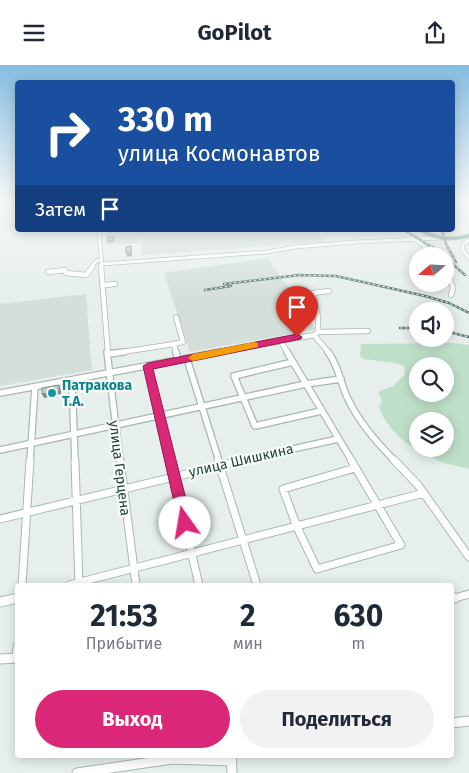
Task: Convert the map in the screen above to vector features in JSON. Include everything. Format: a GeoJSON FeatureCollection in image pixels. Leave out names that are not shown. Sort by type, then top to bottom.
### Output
{"type":"FeatureCollection","features":[{"type":"Feature","properties":{"kind":"main road"},"geometry":{"type":"LineString","coordinates":[[424,232],[439,238],[455,239],[469,235]]}},
{"type":"Feature","properties":{"kind":"street","name":"улица Герцена"},"geometry":{"type":"LineString","coordinates":[[99,232],[109,374],[136,583]]}},
{"type":"Feature","properties":{"kind":"street"},"geometry":{"type":"LineString","coordinates":[[420,238],[426,236],[422,232]]}},
{"type":"Feature","properties":{"kind":"street"},"geometry":{"type":"LineString","coordinates":[[100,238],[107,237]]}},
{"type":"Feature","properties":{"kind":"street"},"geometry":{"type":"LineString","coordinates":[[48,272],[65,270],[69,275],[86,275],[96,261],[284,249],[413,238],[439,238]]}},
{"type":"Feature","properties":{"kind":"street"},"geometry":{"type":"LineString","coordinates":[[413,238],[425,247]]}},
{"type":"Feature","properties":{"kind":"street"},"geometry":{"type":"LineString","coordinates":[[455,239],[469,240]]}},
{"type":"Feature","properties":{"kind":"street"},"geometry":{"type":"LineString","coordinates":[[469,240],[463,244],[462,249],[469,258]]}},
{"type":"Feature","properties":{"kind":"street"},"geometry":{"type":"LineString","coordinates":[[284,249],[287,254]]}},
{"type":"Feature","properties":{"kind":"street"},"geometry":{"type":"LineString","coordinates":[[104,285],[115,284]]}},
{"type":"Feature","properties":{"kind":"street"},"geometry":{"type":"LineString","coordinates":[[329,291],[312,293],[318,317],[316,333],[335,361],[348,399],[372,438],[411,477],[469,557]]}},
{"type":"Feature","properties":{"kind":"street"},"geometry":{"type":"LineString","coordinates":[[108,354],[183,342],[176,317]]}},
{"type":"Feature","properties":{"kind":"street"},"geometry":{"type":"LineString","coordinates":[[0,393],[109,374],[316,333],[368,331]]}},
{"type":"Feature","properties":{"kind":"street"},"geometry":{"type":"LineString","coordinates":[[280,340],[321,411],[338,439],[355,468],[377,506],[400,545],[317,569],[297,527],[283,489],[355,468]]}},
{"type":"Feature","properties":{"kind":"street"},"geometry":{"type":"LineString","coordinates":[[174,344],[178,360]]}},
{"type":"Feature","properties":{"kind":"street"},"geometry":{"type":"LineString","coordinates":[[187,359],[256,583]]}},
{"type":"Feature","properties":{"kind":"street"},"geometry":{"type":"LineString","coordinates":[[293,362],[234,377],[255,425],[321,411]]}},
{"type":"Feature","properties":{"kind":"street"},"geometry":{"type":"LineString","coordinates":[[148,366],[199,583]]}},
{"type":"Feature","properties":{"kind":"street"},"geometry":{"type":"LineString","coordinates":[[0,450],[201,406],[341,379]]}},
{"type":"Feature","properties":{"kind":"street"},"geometry":{"type":"LineString","coordinates":[[72,381],[79,583]]}},
{"type":"Feature","properties":{"kind":"street"},"geometry":{"type":"LineString","coordinates":[[22,583],[35,387]]}},
{"type":"Feature","properties":{"kind":"street","name":"улица Шишкина"},"geometry":{"type":"LineString","coordinates":[[0,519],[174,475],[338,439]]}},
{"type":"Feature","properties":{"kind":"street"},"geometry":{"type":"LineString","coordinates":[[83,583],[424,493]]}},
{"type":"Feature","properties":{"kind":"street"},"geometry":{"type":"LineString","coordinates":[[454,598],[469,594]]}},
{"type":"Feature","properties":{"kind":"street"},"geometry":{"type":"LineString","coordinates":[[0,602],[15,599]]}},
{"type":"Feature","properties":{"kind":"street"},"geometry":{"type":"LineString","coordinates":[[0,659],[15,659]]}},
{"type":"Feature","properties":{"kind":"street"},"geometry":{"type":"LineString","coordinates":[[454,723],[469,721]]}},
{"type":"Feature","properties":{"kind":"street"},"geometry":{"type":"LineString","coordinates":[[77,773],[172,759],[201,758]]}},
{"type":"Feature","properties":{"kind":"street"},"geometry":{"type":"LineString","coordinates":[[230,758],[232,773]]}},
{"type":"Feature","properties":{"kind":"shaded area"},"geometry":{"type":"Polygon","coordinates":[[[106,232],[317,232],[323,242],[141,255],[141,236],[139,243],[107,245],[106,232]]]}},
{"type":"Feature","properties":{"kind":"shaded area"},"geometry":{"type":"Polygon","coordinates":[[[268,258],[315,328],[314,330],[190,352],[164,273],[268,258]]]}},
{"type":"Feature","properties":{"kind":"shaded area"},"geometry":{"type":"Polygon","coordinates":[[[86,294],[87,307],[89,307],[87,310],[92,370],[0,386],[0,304],[86,294]]]}},
{"type":"Feature","properties":{"kind":"green space"},"geometry":{"type":"Polygon","coordinates":[[[409,343],[409,347],[454,347],[454,343],[469,345],[469,469],[444,463],[432,457],[454,457],[454,412],[409,412],[409,445],[399,437],[381,413],[379,407],[382,401],[378,392],[393,386],[405,374],[404,366],[363,359],[360,355],[361,344],[409,343]]]}},
{"type":"Feature","properties":{"kind":"building"},"geometry":{"type":"Polygon","coordinates":[[[108,237],[113,237],[114,241],[108,242],[108,237]]]}},
{"type":"Feature","properties":{"kind":"building"},"geometry":{"type":"Polygon","coordinates":[[[131,246],[131,253],[126,253],[126,247],[131,246]]]}},
{"type":"Feature","properties":{"kind":"building"},"geometry":{"type":"Polygon","coordinates":[[[59,385],[59,391],[42,394],[42,388],[59,385]]]}},
{"type":"Feature","properties":{"kind":"railway"},"geometry":{"type":"LineString","coordinates":[[407,232],[437,250],[465,275]]}},
{"type":"Feature","properties":{"kind":"railway"},"geometry":{"type":"LineString","coordinates":[[443,232],[446,244],[456,262]]}},
{"type":"Feature","properties":{"kind":"railway"},"geometry":{"type":"LineString","coordinates":[[224,284],[299,275],[336,276],[425,296],[449,303],[469,313]]}},
{"type":"Feature","properties":{"kind":"railway"},"geometry":{"type":"LineString","coordinates":[[205,290],[231,286]]}},
{"type":"Feature","properties":{"kind":"railway"},"geometry":{"type":"LineString","coordinates":[[400,328],[409,328]]}},
{"type":"Feature","properties":{"kind":"railway"},"geometry":{"type":"LineString","coordinates":[[454,333],[469,337]]}},
{"type":"Feature","properties":{"kind":"slow traffic"},"geometry":{"type":"LineString","coordinates":[[193,358],[254,345]]}},
{"type":"Feature","properties":{"kind":"place","name":"Патракова Т.А."},"geometry":{"type":"Point","coordinates":[52,393]}},
{"type":"Feature","properties":{"kind":"route"},"geometry":{"type":"LineString","coordinates":[[185,523],[148,366],[297,337]]}}]}
